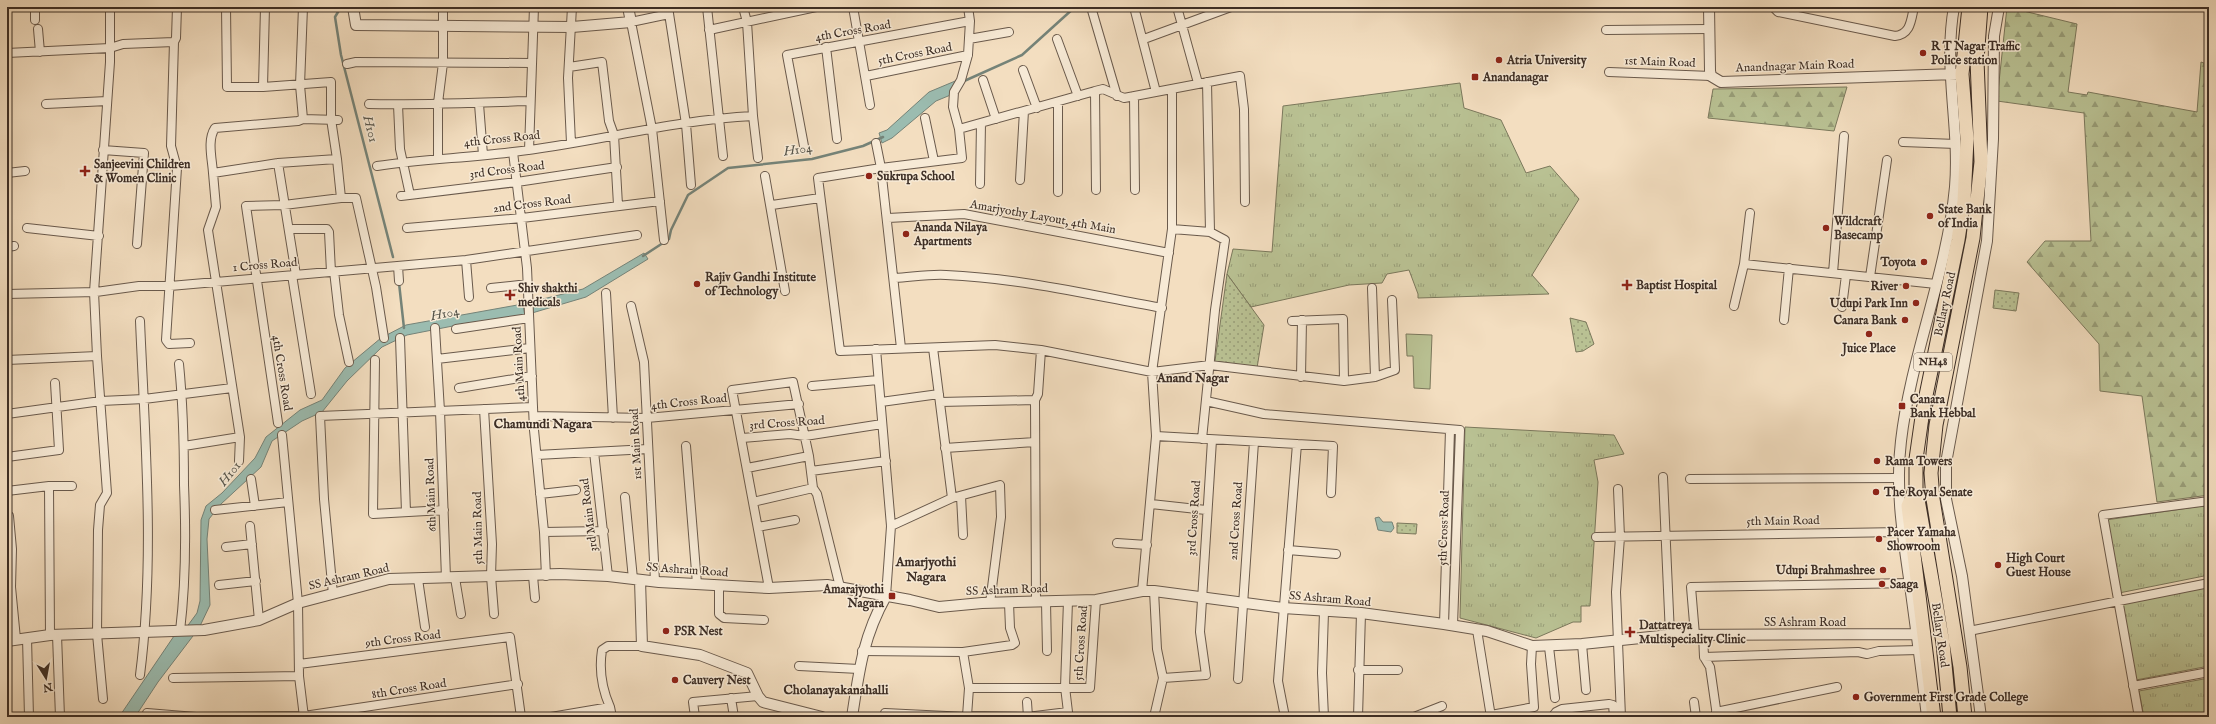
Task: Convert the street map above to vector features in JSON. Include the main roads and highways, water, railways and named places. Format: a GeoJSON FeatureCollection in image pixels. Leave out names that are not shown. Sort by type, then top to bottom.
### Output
{"type":"FeatureCollection","features":[{"type":"Feature","properties":{"kind":"highway","name":"Bellary Road"},"geometry":{"type":"LineString","coordinates":[[1950,717],[1943,643],[1916,488],[1916,459],[1918,436],[1958,240],[1964,201],[1966,139],[1956,74],[1969,7]]}},
{"type":"Feature","properties":{"kind":"highway","name":"Bellary Road"},"geometry":{"type":"LineString","coordinates":[[1965,717],[1960,667],[1933,499],[1932,473],[1936,425],[1973,238],[1981,162],[1977,60],[1981,7]]}},
{"type":"Feature","properties":{"kind":"highway"},"geometry":{"type":"LineString","coordinates":[[1916,488],[1908,506],[1934,717]]}},
{"type":"Feature","properties":{"kind":"water"},"geometry":{"type":"Polygon","coordinates":[[[960,79],[953,94],[936,101],[892,138],[882,143],[879,133],[887,130],[929,92],[960,79]]]}},
{"type":"Feature","properties":{"kind":"water"},"geometry":{"type":"Polygon","coordinates":[[[644,253],[648,259],[586,297],[532,313],[531,302],[583,289],[644,253]]]}},
{"type":"Feature","properties":{"kind":"water"},"geometry":{"type":"Polygon","coordinates":[[[523,304],[525,316],[468,323],[407,335],[382,347],[347,381],[322,412],[302,421],[272,441],[261,467],[221,504],[209,519],[207,539],[210,605],[200,626],[186,628],[197,613],[200,601],[201,520],[206,506],[222,493],[255,458],[266,437],[300,410],[322,400],[345,368],[381,338],[406,325],[523,304]]]}},
{"type":"Feature","properties":{"kind":"water"},"geometry":{"type":"Polygon","coordinates":[[[1379,517],[1383,522],[1392,522],[1394,528],[1391,532],[1378,530],[1375,518],[1379,517]]]}},
{"type":"Feature","properties":{"kind":"water"},"geometry":{"type":"Polygon","coordinates":[[[196,632],[158,682],[135,717],[119,717],[174,636],[196,632]]]}},
{"type":"Feature","properties":{"kind":"waterway","name":"H101"},"geometry":{"type":"LineString","coordinates":[[341,7],[335,17],[341,55],[393,257]]}},
{"type":"Feature","properties":{"kind":"waterway","name":"H104"},"geometry":{"type":"LineString","coordinates":[[962,82],[1022,55],[1075,7]]}},
{"type":"Feature","properties":{"kind":"waterway","name":"H104"},"geometry":{"type":"LineString","coordinates":[[643,256],[669,239],[671,230],[688,195],[728,168],[812,159],[863,146],[883,137]]}},
{"type":"Feature","properties":{"kind":"waterway","name":"H101"},"geometry":{"type":"LineString","coordinates":[[399,283],[404,328]]}},
{"type":"Feature","properties":{"kind":"place","name":"R T Nagar Traffic Police station"},"geometry":{"type":"Point","coordinates":[1923,53]}},
{"type":"Feature","properties":{"kind":"place","name":"Atria University"},"geometry":{"type":"Point","coordinates":[1499,60]}},
{"type":"Feature","properties":{"kind":"place","name":"Anandanagar"},"geometry":{"type":"Point","coordinates":[1475,77]}},
{"type":"Feature","properties":{"kind":"place","name":"Sanjeevini Children & Women Clinic"},"geometry":{"type":"Point","coordinates":[85,171]}},
{"type":"Feature","properties":{"kind":"place","name":"Sukrupa School"},"geometry":{"type":"Point","coordinates":[869,176]}},
{"type":"Feature","properties":{"kind":"place","name":"State Bank of India"},"geometry":{"type":"Point","coordinates":[1930,216]}},
{"type":"Feature","properties":{"kind":"place","name":"Wildcraft Basecamp"},"geometry":{"type":"Point","coordinates":[1826,228]}},
{"type":"Feature","properties":{"kind":"place","name":"Ananda Nilaya Apartments"},"geometry":{"type":"Point","coordinates":[906,234]}},
{"type":"Feature","properties":{"kind":"place","name":"Toyota"},"geometry":{"type":"Point","coordinates":[1924,262]}},
{"type":"Feature","properties":{"kind":"place","name":"Rajiv Gandhi Institute of Technology"},"geometry":{"type":"Point","coordinates":[697,284]}},
{"type":"Feature","properties":{"kind":"place","name":"Baptist Hospital"},"geometry":{"type":"Point","coordinates":[1627,285]}},
{"type":"Feature","properties":{"kind":"place","name":"River"},"geometry":{"type":"Point","coordinates":[1906,286]}},
{"type":"Feature","properties":{"kind":"place","name":"Shiv shakthi medicals"},"geometry":{"type":"Point","coordinates":[510,295]}},
{"type":"Feature","properties":{"kind":"place","name":"Udupi Park Inn"},"geometry":{"type":"Point","coordinates":[1916,303]}},
{"type":"Feature","properties":{"kind":"place","name":"Canara Bank"},"geometry":{"type":"Point","coordinates":[1905,320]}},
{"type":"Feature","properties":{"kind":"place","name":"Juice Place"},"geometry":{"type":"Point","coordinates":[1869,334]}},
{"type":"Feature","properties":{"kind":"place","name":"Canara Bank Hebbal"},"geometry":{"type":"Point","coordinates":[1902,406]}},
{"type":"Feature","properties":{"kind":"place","name":"Rama Towers"},"geometry":{"type":"Point","coordinates":[1877,461]}},
{"type":"Feature","properties":{"kind":"place","name":"The Royal Senate"},"geometry":{"type":"Point","coordinates":[1876,492]}},
{"type":"Feature","properties":{"kind":"place","name":"Pacer Yamaha Showroom"},"geometry":{"type":"Point","coordinates":[1879,539]}},
{"type":"Feature","properties":{"kind":"place","name":"High Court Guest House"},"geometry":{"type":"Point","coordinates":[1998,565]}},
{"type":"Feature","properties":{"kind":"place","name":"Udupi Brahmashree"},"geometry":{"type":"Point","coordinates":[1883,570]}},
{"type":"Feature","properties":{"kind":"place","name":"Saaga"},"geometry":{"type":"Point","coordinates":[1882,584]}},
{"type":"Feature","properties":{"kind":"place","name":"Amarajyothi Nagara"},"geometry":{"type":"Point","coordinates":[892,596]}},
{"type":"Feature","properties":{"kind":"place","name":"PSR Nest"},"geometry":{"type":"Point","coordinates":[666,631]}},
{"type":"Feature","properties":{"kind":"place","name":"Dattatreya Multispeciality Clinic"},"geometry":{"type":"Point","coordinates":[1630,632]}},
{"type":"Feature","properties":{"kind":"place","name":"Cauvery Nest"},"geometry":{"type":"Point","coordinates":[675,680]}},
{"type":"Feature","properties":{"kind":"place","name":"Government First Grade College"},"geometry":{"type":"Point","coordinates":[1856,697]}},
{"type":"Feature","properties":{"kind":"district","name":"Anand Nagar"},"geometry":{"type":"Point","coordinates":[1193,378]}},
{"type":"Feature","properties":{"kind":"district","name":"Chamundi Nagara"},"geometry":{"type":"Point","coordinates":[543,424]}},
{"type":"Feature","properties":{"kind":"district","name":"Amarjyothi Nagara"},"geometry":{"type":"Point","coordinates":[926,570]}},
{"type":"Feature","properties":{"kind":"district","name":"Cholanayakanahalli"},"geometry":{"type":"Point","coordinates":[836,690]}}]}
